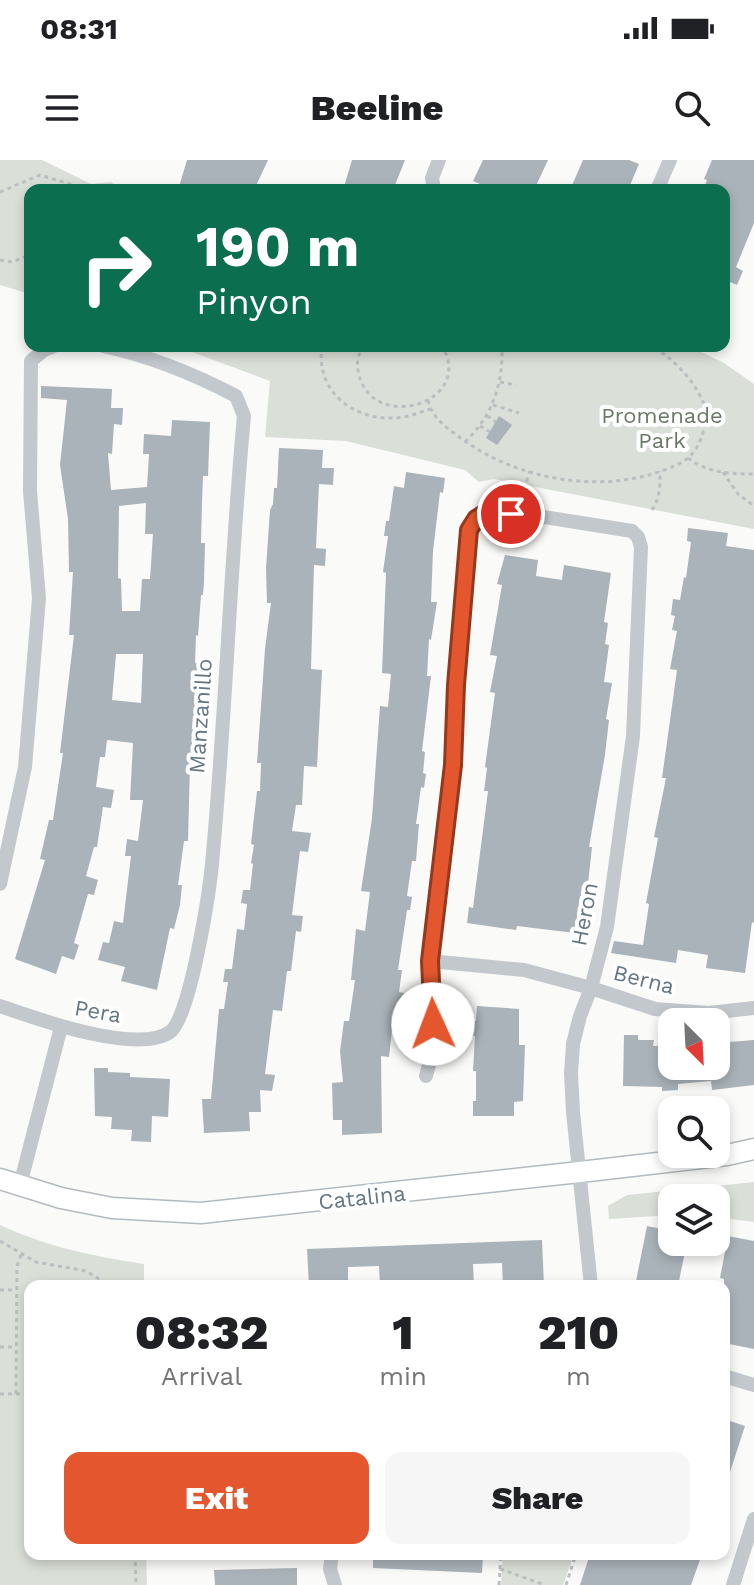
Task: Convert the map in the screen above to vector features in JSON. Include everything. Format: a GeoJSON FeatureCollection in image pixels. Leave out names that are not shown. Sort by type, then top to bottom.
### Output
{"type":"FeatureCollection","features":[{"type":"Feature","properties":{"kind":"street"},"geometry":{"type":"LineString","coordinates":[[433,184],[432,178],[439,160]]}},
{"type":"Feature","properties":{"kind":"street"},"geometry":{"type":"LineString","coordinates":[[660,184],[670,160]]}},
{"type":"Feature","properties":{"kind":"street"},"geometry":{"type":"LineString","coordinates":[[0,884],[25,767],[39,598],[30,491],[31,361],[42,352]]}},
{"type":"Feature","properties":{"kind":"street","name":"Manzanillo"},"geometry":{"type":"LineString","coordinates":[[131,352],[200,377],[236,396],[244,416],[212,867],[182,1017]]}},
{"type":"Feature","properties":{"kind":"street","name":"Heron"},"geometry":{"type":"LineString","coordinates":[[430,961],[453,765],[456,685],[469,530],[476,519],[490,510],[623,529],[638,537],[641,547],[633,736],[607,927],[573,1044],[571,1073],[590,1280]]}},
{"type":"Feature","properties":{"kind":"street"},"geometry":{"type":"LineString","coordinates":[[426,1076],[434,1046],[430,961]]}},
{"type":"Feature","properties":{"kind":"street","name":"Berna"},"geometry":{"type":"LineString","coordinates":[[430,961],[524,970],[655,1009],[709,1013],[754,1008]]}},
{"type":"Feature","properties":{"kind":"street","name":"Pera"},"geometry":{"type":"LineString","coordinates":[[0,1006],[61,1027],[141,1041],[159,1038],[172,1031],[182,1017]]}},
{"type":"Feature","properties":{"kind":"street"},"geometry":{"type":"LineString","coordinates":[[10,1182],[61,1027]]}},
{"type":"Feature","properties":{"kind":"street","name":"Catalina"},"geometry":{"type":"LineString","coordinates":[[730,1154],[754,1149]]}},
{"type":"Feature","properties":{"kind":"street","name":"Catalina"},"geometry":{"type":"LineString","coordinates":[[730,1155],[754,1157]]}},
{"type":"Feature","properties":{"kind":"street","name":"Catalina"},"geometry":{"type":"LineString","coordinates":[[10,1182],[61,1198],[112,1208],[201,1213],[658,1163]]}},
{"type":"Feature","properties":{"kind":"street"},"geometry":{"type":"LineString","coordinates":[[730,1378],[754,1385]]}},
{"type":"Feature","properties":{"kind":"street"},"geometry":{"type":"LineString","coordinates":[[733,1585],[754,1519]]}},
{"type":"Feature","properties":{"kind":"street"},"geometry":{"type":"LineString","coordinates":[[331,1560],[330,1569],[335,1585]]}},
{"type":"Feature","properties":{"kind":"path"},"geometry":{"type":"LineString","coordinates":[[0,192],[40,175],[70,184]]}},
{"type":"Feature","properties":{"kind":"path"},"geometry":{"type":"LineString","coordinates":[[0,260],[12,262],[24,257]]}},
{"type":"Feature","properties":{"kind":"path"},"geometry":{"type":"LineString","coordinates":[[322,352],[324,376],[332,393],[348,408],[392,418],[430,409]]}},
{"type":"Feature","properties":{"kind":"path"},"geometry":{"type":"LineString","coordinates":[[360,352],[357,356],[358,371],[363,388],[370,397],[397,407],[428,400],[442,388],[450,376],[451,361],[446,352]]}},
{"type":"Feature","properties":{"kind":"path"},"geometry":{"type":"LineString","coordinates":[[465,442],[493,405],[500,382],[503,352]]}},
{"type":"Feature","properties":{"kind":"path"},"geometry":{"type":"LineString","coordinates":[[428,400],[430,409],[442,424],[489,457],[569,480],[625,481],[660,471],[688,458],[698,447],[708,414],[694,384],[661,352]]}},
{"type":"Feature","properties":{"kind":"path"},"geometry":{"type":"LineString","coordinates":[[500,382],[516,385]]}},
{"type":"Feature","properties":{"kind":"path"},"geometry":{"type":"LineString","coordinates":[[495,399],[504,403],[503,407]]}},
{"type":"Feature","properties":{"kind":"path"},"geometry":{"type":"LineString","coordinates":[[493,405],[519,413]]}},
{"type":"Feature","properties":{"kind":"path"},"geometry":{"type":"LineString","coordinates":[[487,416],[496,422]]}},
{"type":"Feature","properties":{"kind":"path"},"geometry":{"type":"LineString","coordinates":[[480,426],[490,432]]}},
{"type":"Feature","properties":{"kind":"path"},"geometry":{"type":"LineString","coordinates":[[688,458],[699,466],[723,472],[754,474]]}},
{"type":"Feature","properties":{"kind":"path"},"geometry":{"type":"LineString","coordinates":[[524,489],[530,471]]}},
{"type":"Feature","properties":{"kind":"path"},"geometry":{"type":"LineString","coordinates":[[652,510],[660,489],[660,471]]}},
{"type":"Feature","properties":{"kind":"path"},"geometry":{"type":"LineString","coordinates":[[723,472],[733,489],[754,506]]}},
{"type":"Feature","properties":{"kind":"path"},"geometry":{"type":"LineString","coordinates":[[0,1241],[21,1255],[45,1265],[86,1271],[101,1280]]}},
{"type":"Feature","properties":{"kind":"path"},"geometry":{"type":"LineString","coordinates":[[16,1394],[14,1315],[17,1266],[21,1255]]}},
{"type":"Feature","properties":{"kind":"path"},"geometry":{"type":"LineString","coordinates":[[0,1290],[17,1290]]}},
{"type":"Feature","properties":{"kind":"path"},"geometry":{"type":"LineString","coordinates":[[0,1347],[16,1347]]}},
{"type":"Feature","properties":{"kind":"path"},"geometry":{"type":"LineString","coordinates":[[0,1394],[24,1394]]}},
{"type":"Feature","properties":{"kind":"path"},"geometry":{"type":"LineString","coordinates":[[135,1560],[136,1585]]}},
{"type":"Feature","properties":{"kind":"path"},"geometry":{"type":"LineString","coordinates":[[499,1585],[501,1560]]}},
{"type":"Feature","properties":{"kind":"path"},"geometry":{"type":"LineString","coordinates":[[566,1585],[574,1560]]}},
{"type":"Feature","properties":{"kind":"path"},"geometry":{"type":"LineString","coordinates":[[500,1569],[545,1585]]}},
{"type":"Feature","properties":{"kind":"green space"},"geometry":{"type":"Polygon","coordinates":[[[0,160],[42,160],[91,184],[24,184],[24,292],[0,285],[0,160]]]}},
{"type":"Feature","properties":{"kind":"green space","name":"Promenade Park"},"geometry":{"type":"Polygon","coordinates":[[[192,352],[701,352],[754,384],[754,529],[494,479],[479,482],[465,470],[346,441],[265,437],[270,381],[192,352]]]}},
{"type":"Feature","properties":{"kind":"green space"},"geometry":{"type":"Polygon","coordinates":[[[754,1182],[754,1222],[730,1219],[730,1184],[754,1182]]]}},
{"type":"Feature","properties":{"kind":"green space"},"geometry":{"type":"Polygon","coordinates":[[[658,1192],[658,1216],[609,1219],[608,1206],[627,1195],[658,1192]]]}},
{"type":"Feature","properties":{"kind":"green space"},"geometry":{"type":"Polygon","coordinates":[[[0,1225],[70,1250],[144,1264],[144,1280],[24,1280],[24,1560],[146,1560],[147,1585],[0,1585],[0,1225]]]}},
{"type":"Feature","properties":{"kind":"green space"},"geometry":{"type":"Polygon","coordinates":[[[503,1560],[572,1560],[563,1585],[501,1585],[503,1560]]]}},
{"type":"Feature","properties":{"kind":"building"},"geometry":{"type":"Polygon","coordinates":[[[187,160],[268,160],[257,184],[180,184],[187,160]]]}},
{"type":"Feature","properties":{"kind":"building"},"geometry":{"type":"Polygon","coordinates":[[[352,160],[405,160],[395,184],[345,184],[352,160]]]}},
{"type":"Feature","properties":{"kind":"building"},"geometry":{"type":"Polygon","coordinates":[[[483,160],[548,160],[537,184],[480,184],[473,181],[483,160]]]}},
{"type":"Feature","properties":{"kind":"building"},"geometry":{"type":"Polygon","coordinates":[[[583,160],[629,160],[639,164],[631,184],[573,184],[583,160]]]}},
{"type":"Feature","properties":{"kind":"building"},"geometry":{"type":"Polygon","coordinates":[[[712,160],[754,160],[754,223],[736,267],[743,271],[737,285],[730,282],[730,184],[705,184],[707,180],[704,179],[712,160]]]}},
{"type":"Feature","properties":{"kind":"building"},"geometry":{"type":"Polygon","coordinates":[[[41,386],[112,389],[111,408],[123,408],[122,425],[114,424],[112,454],[108,453],[111,490],[147,487],[149,454],[143,454],[144,434],[171,436],[172,420],[210,422],[208,476],[203,476],[201,543],[205,543],[204,582],[196,635],[197,719],[194,756],[190,756],[188,841],[184,841],[178,885],[182,885],[180,905],[174,929],[170,928],[157,990],[121,981],[125,967],[98,960],[103,942],[109,943],[114,921],[123,923],[131,856],[125,856],[127,839],[138,841],[143,800],[130,800],[133,743],[107,740],[105,757],[100,757],[96,787],[114,790],[111,808],[103,807],[97,847],[94,847],[86,876],[98,880],[94,895],[88,894],[74,943],[79,945],[74,960],[62,956],[56,974],[15,959],[45,860],[40,859],[49,820],[53,820],[74,635],[69,635],[73,572],[69,572],[68,519],[60,465],[67,400],[41,398],[41,386]],[[146,503],[119,506],[118,578],[121,579],[122,611],[140,611],[142,579],[150,579],[153,534],[145,534],[146,503]],[[116,654],[112,700],[141,703],[143,654],[116,654]]]}},
{"type":"Feature","properties":{"kind":"building"},"geometry":{"type":"Polygon","coordinates":[[[499,416],[512,425],[497,445],[486,438],[499,416]]]}},
{"type":"Feature","properties":{"kind":"building"},"geometry":{"type":"Polygon","coordinates":[[[279,448],[323,450],[322,468],[334,468],[333,485],[319,484],[316,548],[326,549],[325,566],[314,565],[311,669],[322,670],[317,767],[304,766],[302,805],[296,805],[292,831],[311,833],[308,852],[300,851],[292,915],[303,916],[301,932],[296,931],[291,971],[287,971],[282,1011],[273,1010],[265,1074],[275,1075],[272,1091],[260,1090],[261,1112],[249,1112],[250,1131],[204,1133],[202,1099],[211,1099],[219,1009],[224,1009],[228,982],[223,982],[225,969],[232,969],[237,929],[244,930],[247,904],[241,903],[243,890],[250,890],[253,864],[254,845],[251,844],[257,791],[260,791],[261,763],[257,763],[271,603],[267,603],[266,568],[279,448]]]}},
{"type":"Feature","properties":{"kind":"building"},"geometry":{"type":"Polygon","coordinates":[[[406,472],[445,478],[443,493],[440,492],[433,551],[431,602],[437,602],[429,639],[427,676],[431,676],[422,751],[425,752],[423,773],[426,774],[416,824],[419,824],[416,861],[412,861],[407,896],[412,897],[410,910],[407,910],[398,970],[402,970],[399,992],[404,993],[402,1006],[397,1006],[393,1021],[389,1057],[381,1056],[382,1133],[342,1135],[342,1120],[333,1120],[332,1083],[343,1082],[340,1051],[344,1021],[349,1021],[355,980],[351,980],[356,929],[365,931],[370,892],[361,891],[372,818],[380,706],[388,707],[391,674],[382,673],[386,573],[383,572],[388,536],[384,536],[394,486],[404,488],[406,472]]]}},
{"type":"Feature","properties":{"kind":"building"},"geometry":{"type":"Polygon","coordinates":[[[688,528],[728,533],[726,546],[754,550],[754,923],[745,973],[706,968],[708,955],[678,950],[676,963],[611,953],[614,941],[643,945],[677,670],[670,669],[677,631],[672,630],[675,616],[671,615],[673,599],[680,600],[686,578],[691,542],[687,541],[688,528]]]}},
{"type":"Feature","properties":{"kind":"building"},"geometry":{"type":"Polygon","coordinates":[[[505,555],[538,560],[536,576],[562,580],[564,565],[611,573],[604,622],[608,623],[605,644],[609,645],[604,682],[612,683],[606,719],[609,720],[589,847],[592,847],[586,897],[580,896],[575,933],[517,926],[516,930],[467,923],[469,907],[473,908],[488,791],[484,791],[485,767],[495,693],[490,692],[497,656],[490,655],[502,585],[497,584],[505,555]]]}},
{"type":"Feature","properties":{"kind":"building"},"geometry":{"type":"Polygon","coordinates":[[[477,1006],[519,1009],[519,1045],[525,1045],[523,1101],[514,1102],[514,1116],[473,1116],[473,1101],[476,1101],[476,1071],[473,1071],[475,1036],[469,1036],[470,1021],[476,1021],[477,1006]]]}},
{"type":"Feature","properties":{"kind":"building"},"geometry":{"type":"Polygon","coordinates":[[[624,1035],[638,1035],[638,1040],[654,1040],[653,1046],[658,1046],[658,1080],[730,1080],[730,1042],[754,1040],[754,1085],[712,1090],[711,1081],[678,1084],[678,1090],[662,1091],[662,1087],[623,1086],[624,1035]]]}},
{"type":"Feature","properties":{"kind":"building"},"geometry":{"type":"Polygon","coordinates":[[[94,1068],[130,1073],[130,1077],[170,1079],[168,1117],[152,1116],[151,1142],[131,1141],[132,1130],[111,1129],[112,1117],[95,1116],[94,1068]]]}},
{"type":"Feature","properties":{"kind":"building"},"geometry":{"type":"Polygon","coordinates":[[[647,1226],[658,1228],[658,1256],[684,1256],[679,1280],[636,1280],[647,1226]]]}},
{"type":"Feature","properties":{"kind":"building"},"geometry":{"type":"Polygon","coordinates":[[[730,1236],[754,1241],[754,1349],[730,1344],[730,1280],[720,1278],[724,1256],[730,1256],[730,1236]]]}},
{"type":"Feature","properties":{"kind":"building"},"geometry":{"type":"Polygon","coordinates":[[[542,1240],[544,1280],[503,1280],[502,1263],[473,1264],[474,1280],[380,1280],[379,1266],[348,1267],[348,1280],[309,1280],[307,1249],[542,1240]]]}},
{"type":"Feature","properties":{"kind":"building"},"geometry":{"type":"Polygon","coordinates":[[[730,1421],[745,1426],[730,1472],[730,1421]]]}},
{"type":"Feature","properties":{"kind":"building"},"geometry":{"type":"Polygon","coordinates":[[[373,1560],[483,1560],[482,1573],[373,1568],[373,1560]]]}},
{"type":"Feature","properties":{"kind":"building"},"geometry":{"type":"Polygon","coordinates":[[[588,1560],[700,1560],[691,1585],[580,1585],[588,1560]]]}},
{"type":"Feature","properties":{"kind":"building"},"geometry":{"type":"Polygon","coordinates":[[[297,1568],[297,1585],[215,1585],[214,1570],[297,1568]]]}},
{"type":"Feature","properties":{"kind":"route"},"geometry":{"type":"LineString","coordinates":[[433,1024],[430,961],[453,765],[456,685],[469,530],[476,519],[490,510],[511,514]]}}]}
